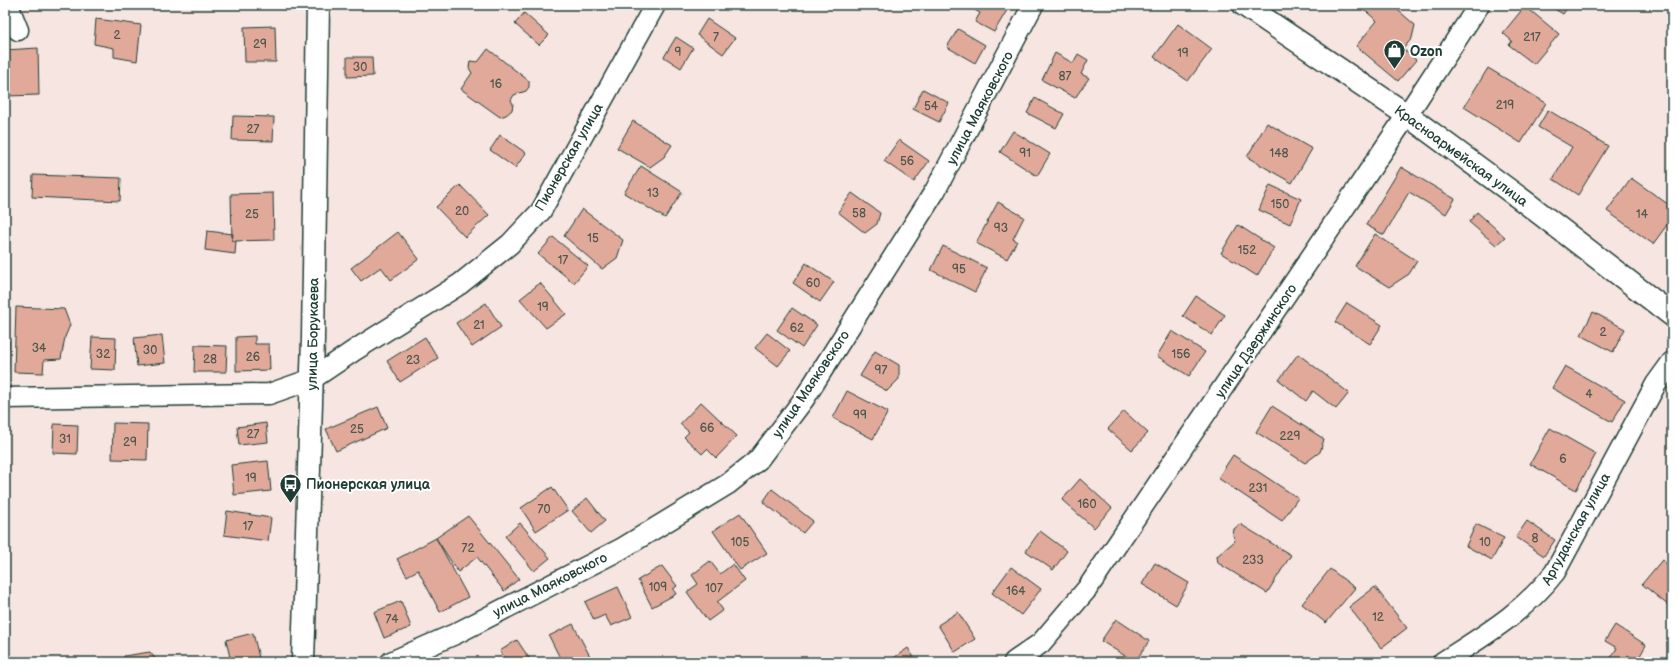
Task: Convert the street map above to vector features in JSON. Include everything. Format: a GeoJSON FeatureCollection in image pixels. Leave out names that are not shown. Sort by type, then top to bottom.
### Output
{"type":"FeatureCollection","features":[{"type":"Feature","properties":{"kind":"street"},"geometry":{"type":"LineString","coordinates":[[8,5],[18,30]]}},
{"type":"Feature","properties":{"kind":"street","name":"улица Борукаева"},"geometry":{"type":"LineString","coordinates":[[303,662],[312,379],[318,5]]}},
{"type":"Feature","properties":{"kind":"street","name":"Пионерская улица"},"geometry":{"type":"LineString","coordinates":[[5,398],[269,394],[312,379],[460,284],[510,244],[541,211],[655,5]]}},
{"type":"Feature","properties":{"kind":"street","name":"улица Маяковского"},"geometry":{"type":"LineString","coordinates":[[391,662],[455,634],[621,549],[728,484],[758,460],[804,399],[935,192],[1034,5]]}},
{"type":"Feature","properties":{"kind":"street","name":"Красноармейская улица"},"geometry":{"type":"LineString","coordinates":[[1244,5],[1407,115],[1529,205],[1672,315]]}},
{"type":"Feature","properties":{"kind":"street","name":"улица Дзержинского"},"geometry":{"type":"LineString","coordinates":[[1014,662],[1041,643],[1087,589],[1407,115],[1479,5]]}},
{"type":"Feature","properties":{"kind":"street","name":"Аргуданская улица"},"geometry":{"type":"LineString","coordinates":[[1443,662],[1510,619],[1539,592],[1555,572],[1656,384],[1672,362]]}},
{"type":"Feature","properties":{"kind":"building"},"geometry":{"type":"Polygon","coordinates":[[[966,5],[1010,5],[994,32],[975,22],[980,13],[966,5]]]}},
{"type":"Feature","properties":{"kind":"building"},"geometry":{"type":"Polygon","coordinates":[[[1359,5],[1392,5],[1415,25],[1412,38],[1403,49],[1416,60],[1398,81],[1356,46],[1377,21],[1359,5]]]}},
{"type":"Feature","properties":{"kind":"building"},"geometry":{"type":"Polygon","coordinates":[[[1548,5],[1569,5],[1563,14],[1548,5]]]}},
{"type":"Feature","properties":{"kind":"building"},"geometry":{"type":"Polygon","coordinates":[[[1525,6],[1559,34],[1534,64],[1509,45],[1512,41],[1503,33],[1525,6]]]}},
{"type":"Feature","properties":{"kind":"building"},"geometry":{"type":"Polygon","coordinates":[[[524,13],[549,35],[539,45],[515,24],[524,13]]]}},
{"type":"Feature","properties":{"kind":"building"},"geometry":{"type":"Polygon","coordinates":[[[96,19],[141,25],[137,61],[114,57],[114,48],[94,44],[96,19]]]}},
{"type":"Feature","properties":{"kind":"building"},"geometry":{"type":"Polygon","coordinates":[[[707,19],[735,38],[723,54],[697,35],[707,19]]]}},
{"type":"Feature","properties":{"kind":"building"},"geometry":{"type":"Polygon","coordinates":[[[1178,24],[1212,49],[1188,81],[1154,57],[1178,24]]]}},
{"type":"Feature","properties":{"kind":"building"},"geometry":{"type":"Polygon","coordinates":[[[275,26],[276,62],[245,62],[244,27],[275,26]]]}},
{"type":"Feature","properties":{"kind":"building"},"geometry":{"type":"Polygon","coordinates":[[[958,29],[985,45],[975,63],[947,47],[958,29]]]}},
{"type":"Feature","properties":{"kind":"building"},"geometry":{"type":"Polygon","coordinates":[[[676,37],[693,48],[681,68],[664,57],[676,37]]]}},
{"type":"Feature","properties":{"kind":"building"},"geometry":{"type":"Polygon","coordinates":[[[38,48],[39,95],[5,96],[5,50],[38,48]]]}},
{"type":"Feature","properties":{"kind":"building"},"geometry":{"type":"Polygon","coordinates":[[[488,49],[529,81],[529,87],[526,91],[514,95],[511,100],[513,104],[512,110],[506,115],[500,117],[461,89],[472,73],[469,68],[470,61],[478,62],[488,49]]]}},
{"type":"Feature","properties":{"kind":"building"},"geometry":{"type":"Polygon","coordinates":[[[1055,53],[1073,63],[1078,54],[1088,60],[1081,74],[1089,78],[1075,98],[1042,80],[1055,53]]]}},
{"type":"Feature","properties":{"kind":"building"},"geometry":{"type":"Polygon","coordinates":[[[347,57],[372,57],[373,76],[347,77],[347,57]]]}},
{"type":"Feature","properties":{"kind":"building"},"geometry":{"type":"Polygon","coordinates":[[[1488,68],[1546,103],[1521,143],[1464,107],[1488,68]]]}},
{"type":"Feature","properties":{"kind":"building"},"geometry":{"type":"Polygon","coordinates":[[[923,89],[949,103],[939,122],[913,109],[923,89]]]}},
{"type":"Feature","properties":{"kind":"building"},"geometry":{"type":"Polygon","coordinates":[[[1035,98],[1064,114],[1056,128],[1027,113],[1035,98]]]}},
{"type":"Feature","properties":{"kind":"building"},"geometry":{"type":"Polygon","coordinates":[[[1548,110],[1608,146],[1578,195],[1553,179],[1572,147],[1538,127],[1548,110]]]}},
{"type":"Feature","properties":{"kind":"building"},"geometry":{"type":"Polygon","coordinates":[[[233,116],[274,117],[273,141],[232,140],[233,116]]]}},
{"type":"Feature","properties":{"kind":"building"},"geometry":{"type":"Polygon","coordinates":[[[633,121],[672,145],[664,157],[650,167],[617,148],[633,121]]]}},
{"type":"Feature","properties":{"kind":"building"},"geometry":{"type":"Polygon","coordinates":[[[1267,123],[1312,149],[1292,183],[1247,157],[1267,123]]]}},
{"type":"Feature","properties":{"kind":"building"},"geometry":{"type":"Polygon","coordinates":[[[1013,131],[1050,154],[1037,176],[1000,152],[1013,131]]]}},
{"type":"Feature","properties":{"kind":"building"},"geometry":{"type":"Polygon","coordinates":[[[500,135],[526,153],[515,168],[490,150],[500,135]]]}},
{"type":"Feature","properties":{"kind":"building"},"geometry":{"type":"Polygon","coordinates":[[[899,140],[929,161],[914,182],[884,161],[899,140]]]}},
{"type":"Feature","properties":{"kind":"building"},"geometry":{"type":"Polygon","coordinates":[[[641,166],[682,192],[665,218],[624,193],[641,166]]]}},
{"type":"Feature","properties":{"kind":"building"},"geometry":{"type":"Polygon","coordinates":[[[1401,167],[1455,199],[1446,214],[1409,192],[1384,235],[1366,225],[1401,167]]]}},
{"type":"Feature","properties":{"kind":"building"},"geometry":{"type":"Polygon","coordinates":[[[33,175],[121,178],[120,201],[32,197],[33,175]]]}},
{"type":"Feature","properties":{"kind":"building"},"geometry":{"type":"Polygon","coordinates":[[[1631,178],[1672,207],[1672,218],[1653,244],[1607,211],[1631,178]]]}},
{"type":"Feature","properties":{"kind":"building"},"geometry":{"type":"Polygon","coordinates":[[[460,185],[489,215],[465,237],[436,207],[460,185]]]}},
{"type":"Feature","properties":{"kind":"building"},"geometry":{"type":"Polygon","coordinates":[[[1270,185],[1301,199],[1290,224],[1259,210],[1270,185]]]}},
{"type":"Feature","properties":{"kind":"building"},"geometry":{"type":"Polygon","coordinates":[[[273,193],[274,240],[232,241],[231,194],[273,193]]]}},
{"type":"Feature","properties":{"kind":"building"},"geometry":{"type":"Polygon","coordinates":[[[852,193],[880,213],[877,224],[865,233],[838,212],[852,193]]]}},
{"type":"Feature","properties":{"kind":"building"},"geometry":{"type":"Polygon","coordinates":[[[998,202],[1024,217],[1013,239],[1017,241],[1007,259],[976,243],[998,202]]]}},
{"type":"Feature","properties":{"kind":"building"},"geometry":{"type":"Polygon","coordinates":[[[582,209],[623,240],[617,258],[602,269],[564,236],[582,209]]]}},
{"type":"Feature","properties":{"kind":"building"},"geometry":{"type":"Polygon","coordinates":[[[1477,212],[1505,237],[1496,245],[1469,222],[1477,212]]]}},
{"type":"Feature","properties":{"kind":"building"},"geometry":{"type":"Polygon","coordinates":[[[1238,225],[1274,248],[1257,276],[1221,253],[1238,225]]]}},
{"type":"Feature","properties":{"kind":"building"},"geometry":{"type":"Polygon","coordinates":[[[207,231],[233,234],[232,241],[236,241],[235,254],[205,250],[207,231]]]}},
{"type":"Feature","properties":{"kind":"building"},"geometry":{"type":"Polygon","coordinates":[[[398,232],[419,259],[391,280],[381,267],[361,281],[351,268],[398,232]]]}},
{"type":"Feature","properties":{"kind":"building"},"geometry":{"type":"Polygon","coordinates":[[[1375,234],[1417,261],[1409,274],[1389,287],[1355,266],[1375,234]]]}},
{"type":"Feature","properties":{"kind":"building"},"geometry":{"type":"Polygon","coordinates":[[[553,237],[588,266],[574,283],[538,254],[553,237]]]}},
{"type":"Feature","properties":{"kind":"building"},"geometry":{"type":"Polygon","coordinates":[[[943,246],[987,268],[975,292],[931,270],[943,246]]]}},
{"type":"Feature","properties":{"kind":"building"},"geometry":{"type":"Polygon","coordinates":[[[806,263],[834,282],[820,302],[793,283],[806,263]]]}},
{"type":"Feature","properties":{"kind":"building"},"geometry":{"type":"Polygon","coordinates":[[[540,283],[566,314],[546,328],[520,299],[540,283]]]}},
{"type":"Feature","properties":{"kind":"building"},"geometry":{"type":"Polygon","coordinates":[[[1196,296],[1225,315],[1212,335],[1183,316],[1196,296]]]}},
{"type":"Feature","properties":{"kind":"building"},"geometry":{"type":"Polygon","coordinates":[[[486,303],[501,327],[472,347],[456,323],[486,303]]]}},
{"type":"Feature","properties":{"kind":"building"},"geometry":{"type":"Polygon","coordinates":[[[1347,303],[1382,325],[1370,344],[1335,322],[1347,303]]]}},
{"type":"Feature","properties":{"kind":"building"},"geometry":{"type":"Polygon","coordinates":[[[16,307],[64,309],[70,325],[65,337],[61,359],[44,360],[43,373],[14,372],[16,307]]]}},
{"type":"Feature","properties":{"kind":"building"},"geometry":{"type":"Polygon","coordinates":[[[792,308],[817,325],[802,348],[777,330],[792,308]]]}},
{"type":"Feature","properties":{"kind":"building"},"geometry":{"type":"Polygon","coordinates":[[[1593,312],[1625,329],[1613,352],[1581,335],[1593,312]]]}},
{"type":"Feature","properties":{"kind":"building"},"geometry":{"type":"Polygon","coordinates":[[[1172,331],[1205,352],[1189,376],[1157,356],[1172,331]]]}},
{"type":"Feature","properties":{"kind":"building"},"geometry":{"type":"Polygon","coordinates":[[[767,333],[790,351],[778,366],[755,348],[767,333]]]}},
{"type":"Feature","properties":{"kind":"building"},"geometry":{"type":"Polygon","coordinates":[[[162,335],[165,363],[137,366],[134,338],[162,335]]]}},
{"type":"Feature","properties":{"kind":"building"},"geometry":{"type":"Polygon","coordinates":[[[255,336],[255,344],[269,344],[270,370],[236,371],[236,337],[255,336]]]}},
{"type":"Feature","properties":{"kind":"building"},"geometry":{"type":"Polygon","coordinates":[[[92,337],[116,338],[115,370],[90,369],[92,337]]]}},
{"type":"Feature","properties":{"kind":"building"},"geometry":{"type":"Polygon","coordinates":[[[425,337],[438,358],[400,382],[387,361],[425,337]]]}},
{"type":"Feature","properties":{"kind":"building"},"geometry":{"type":"Polygon","coordinates":[[[5,341],[9,341],[8,373],[5,373],[5,341]]]}},
{"type":"Feature","properties":{"kind":"building"},"geometry":{"type":"Polygon","coordinates":[[[195,345],[227,346],[226,372],[194,372],[195,345]]]}},
{"type":"Feature","properties":{"kind":"building"},"geometry":{"type":"Polygon","coordinates":[[[875,351],[899,365],[899,379],[887,391],[860,376],[875,351]]]}},
{"type":"Feature","properties":{"kind":"building"},"geometry":{"type":"Polygon","coordinates":[[[1298,354],[1349,393],[1336,409],[1313,391],[1306,401],[1279,380],[1298,354]]]}},
{"type":"Feature","properties":{"kind":"building"},"geometry":{"type":"Polygon","coordinates":[[[1565,366],[1625,400],[1612,422],[1552,388],[1565,366]]]}},
{"type":"Feature","properties":{"kind":"building"},"geometry":{"type":"Polygon","coordinates":[[[847,391],[888,412],[873,439],[833,418],[847,391]]]}},
{"type":"Feature","properties":{"kind":"building"},"geometry":{"type":"Polygon","coordinates":[[[701,402],[737,436],[716,458],[707,449],[702,454],[684,437],[689,432],[680,424],[701,402]]]}},
{"type":"Feature","properties":{"kind":"building"},"geometry":{"type":"Polygon","coordinates":[[[1272,406],[1324,439],[1320,452],[1305,463],[1256,432],[1272,406]]]}},
{"type":"Feature","properties":{"kind":"building"},"geometry":{"type":"Polygon","coordinates":[[[378,407],[387,428],[336,451],[326,429],[378,407]]]}},
{"type":"Feature","properties":{"kind":"building"},"geometry":{"type":"Polygon","coordinates":[[[1124,411],[1148,433],[1132,450],[1108,429],[1124,411]]]}},
{"type":"Feature","properties":{"kind":"building"},"geometry":{"type":"Polygon","coordinates":[[[113,423],[148,424],[147,460],[112,459],[113,423]]]}},
{"type":"Feature","properties":{"kind":"building"},"geometry":{"type":"Polygon","coordinates":[[[266,423],[268,442],[239,445],[237,427],[266,423]]]}},
{"type":"Feature","properties":{"kind":"building"},"geometry":{"type":"Polygon","coordinates":[[[54,424],[78,425],[77,454],[53,453],[54,424]]]}},
{"type":"Feature","properties":{"kind":"building"},"geometry":{"type":"Polygon","coordinates":[[[1550,428],[1596,454],[1576,490],[1530,464],[1550,428]]]}},
{"type":"Feature","properties":{"kind":"building"},"geometry":{"type":"Polygon","coordinates":[[[1233,455],[1298,498],[1282,521],[1218,478],[1233,455]]]}},
{"type":"Feature","properties":{"kind":"building"},"geometry":{"type":"Polygon","coordinates":[[[268,461],[271,491],[234,495],[231,465],[268,461]]]}},
{"type":"Feature","properties":{"kind":"building"},"geometry":{"type":"Polygon","coordinates":[[[1080,479],[1112,508],[1094,528],[1062,500],[1080,479]]]}},
{"type":"Feature","properties":{"kind":"building"},"geometry":{"type":"Polygon","coordinates":[[[552,487],[568,510],[536,531],[521,508],[552,487]]]}},
{"type":"Feature","properties":{"kind":"building"},"geometry":{"type":"Polygon","coordinates":[[[772,489],[813,521],[803,533],[763,502],[772,489]]]}},
{"type":"Feature","properties":{"kind":"building"},"geometry":{"type":"Polygon","coordinates":[[[587,498],[605,521],[591,533],[572,511],[587,498]]]}},
{"type":"Feature","properties":{"kind":"building"},"geometry":{"type":"Polygon","coordinates":[[[227,511],[271,518],[268,541],[224,535],[227,511]]]}},
{"type":"Feature","properties":{"kind":"building"},"geometry":{"type":"Polygon","coordinates":[[[740,513],[767,553],[740,570],[713,531],[740,513]]]}},
{"type":"Feature","properties":{"kind":"building"},"geometry":{"type":"Polygon","coordinates":[[[468,516],[519,579],[504,591],[477,557],[458,572],[436,538],[468,516]]]}},
{"type":"Feature","properties":{"kind":"building"},"geometry":{"type":"Polygon","coordinates":[[[1527,521],[1555,540],[1544,556],[1516,537],[1527,521]]]}},
{"type":"Feature","properties":{"kind":"building"},"geometry":{"type":"Polygon","coordinates":[[[520,523],[550,558],[534,571],[505,536],[520,523]]]}},
{"type":"Feature","properties":{"kind":"building"},"geometry":{"type":"Polygon","coordinates":[[[1240,524],[1291,555],[1267,593],[1218,563],[1217,556],[1235,541],[1233,535],[1234,529],[1240,524]]]}},
{"type":"Feature","properties":{"kind":"building"},"geometry":{"type":"Polygon","coordinates":[[[1476,524],[1504,538],[1492,560],[1466,546],[1476,524]]]}},
{"type":"Feature","properties":{"kind":"building"},"geometry":{"type":"Polygon","coordinates":[[[1040,531],[1067,551],[1053,570],[1026,551],[1040,531]]]}},
{"type":"Feature","properties":{"kind":"building"},"geometry":{"type":"Polygon","coordinates":[[[436,538],[468,597],[440,612],[418,570],[407,576],[397,559],[436,538]]]}},
{"type":"Feature","properties":{"kind":"building"},"geometry":{"type":"Polygon","coordinates":[[[1662,560],[1672,568],[1672,602],[1669,606],[1642,584],[1662,560]]]}},
{"type":"Feature","properties":{"kind":"building"},"geometry":{"type":"Polygon","coordinates":[[[710,561],[720,574],[733,564],[745,581],[717,602],[723,610],[708,621],[687,592],[698,584],[692,575],[710,561]]]}},
{"type":"Feature","properties":{"kind":"building"},"geometry":{"type":"Polygon","coordinates":[[[1155,563],[1189,583],[1176,605],[1142,584],[1155,563]]]}},
{"type":"Feature","properties":{"kind":"building"},"geometry":{"type":"Polygon","coordinates":[[[662,566],[677,586],[673,589],[676,594],[652,607],[638,580],[662,566]]]}},
{"type":"Feature","properties":{"kind":"building"},"geometry":{"type":"Polygon","coordinates":[[[1011,567],[1041,589],[1021,615],[992,593],[1011,567]]]}},
{"type":"Feature","properties":{"kind":"building"},"geometry":{"type":"Polygon","coordinates":[[[1330,569],[1355,588],[1326,623],[1302,604],[1330,569]]]}},
{"type":"Feature","properties":{"kind":"building"},"geometry":{"type":"Polygon","coordinates":[[[618,587],[632,617],[611,626],[605,615],[594,620],[585,602],[618,587]]]}},
{"type":"Feature","properties":{"kind":"building"},"geometry":{"type":"Polygon","coordinates":[[[1375,587],[1407,628],[1381,648],[1349,607],[1375,587]]]}},
{"type":"Feature","properties":{"kind":"building"},"geometry":{"type":"Polygon","coordinates":[[[401,601],[411,627],[384,638],[374,612],[401,601]]]}},
{"type":"Feature","properties":{"kind":"building"},"geometry":{"type":"Polygon","coordinates":[[[958,612],[975,639],[955,652],[938,625],[958,612]]]}},
{"type":"Feature","properties":{"kind":"building"},"geometry":{"type":"Polygon","coordinates":[[[1116,619],[1149,641],[1135,662],[1101,641],[1116,619]]]}},
{"type":"Feature","properties":{"kind":"building"},"geometry":{"type":"Polygon","coordinates":[[[573,624],[593,662],[562,662],[549,636],[573,624]]]}},
{"type":"Feature","properties":{"kind":"building"},"geometry":{"type":"Polygon","coordinates":[[[1615,625],[1646,645],[1637,661],[1628,655],[1623,662],[1609,661],[1617,648],[1605,641],[1615,625]]]}},
{"type":"Feature","properties":{"kind":"building"},"geometry":{"type":"Polygon","coordinates":[[[253,633],[260,662],[231,662],[226,640],[253,633]]]}},
{"type":"Feature","properties":{"kind":"building"},"geometry":{"type":"Polygon","coordinates":[[[517,640],[531,661],[530,662],[508,662],[500,651],[517,640]]]}},
{"type":"Feature","properties":{"kind":"building"},"geometry":{"type":"Polygon","coordinates":[[[908,648],[917,662],[888,662],[908,648]]]}},
{"type":"Feature","properties":{"kind":"building"},"geometry":{"type":"Polygon","coordinates":[[[150,652],[158,662],[125,662],[124,656],[150,652]]]}},
{"type":"Feature","properties":{"kind":"place","name":"Ozon"},"geometry":{"type":"Point","coordinates":[1395,70]}},
{"type":"Feature","properties":{"kind":"place","name":"Пионерская улица"},"geometry":{"type":"Point","coordinates":[291,504]}}]}
